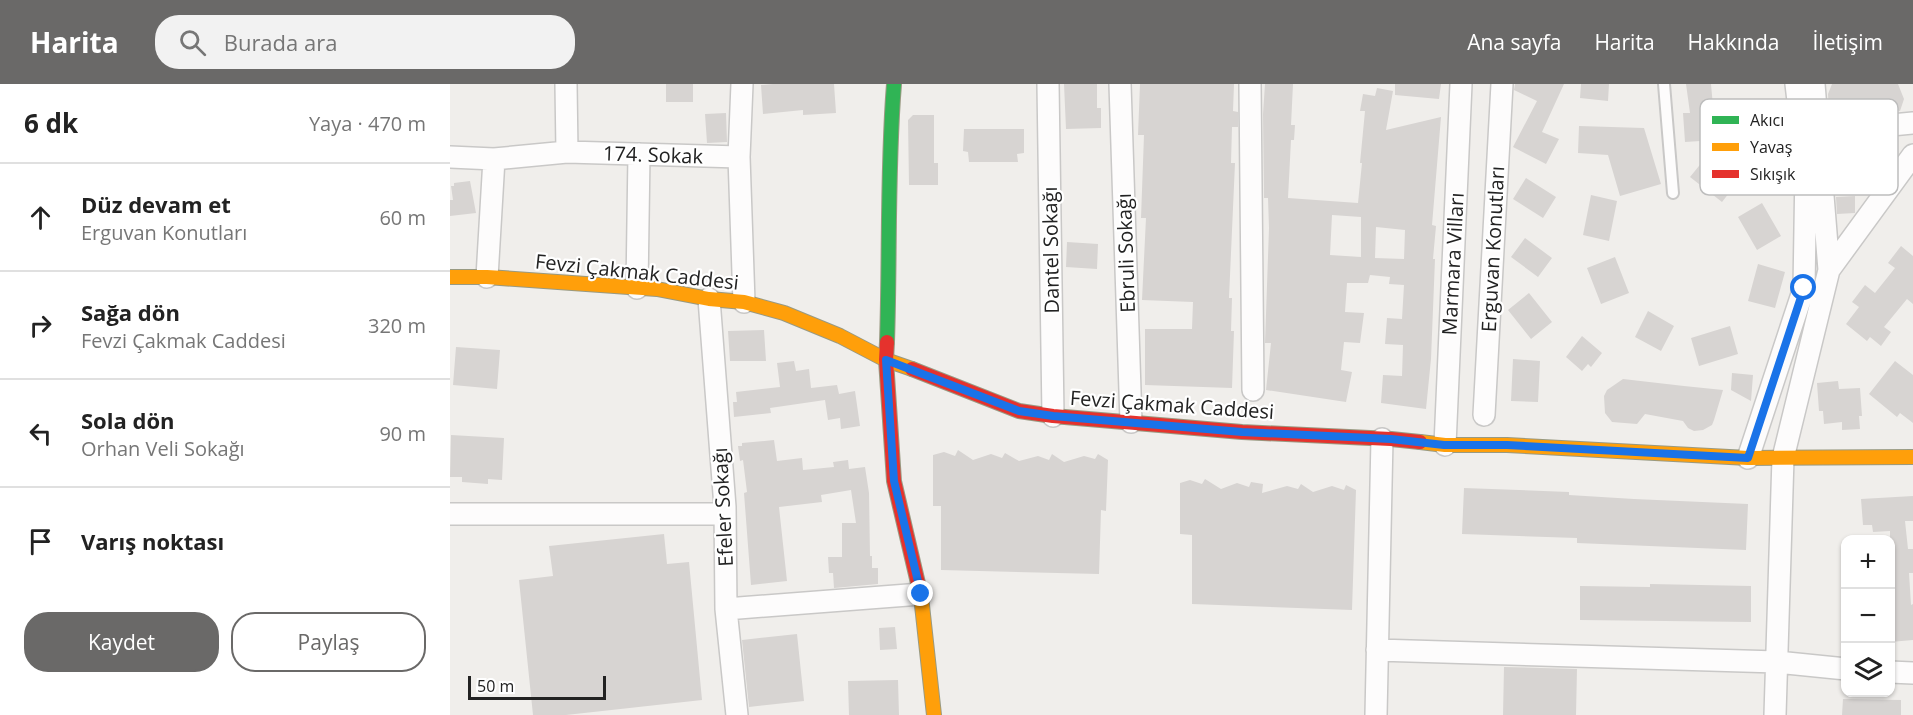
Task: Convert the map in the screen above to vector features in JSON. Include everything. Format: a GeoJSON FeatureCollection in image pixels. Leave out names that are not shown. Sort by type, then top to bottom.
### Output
{"type":"FeatureCollection","features":[{"type":"Feature","properties":{"kind":"street"},"geometry":{"type":"LineString","coordinates":[[566,84],[567,152]]}},
{"type":"Feature","properties":{"kind":"street"},"geometry":{"type":"LineString","coordinates":[[742,84],[739,157],[744,302]]}},
{"type":"Feature","properties":{"kind":"street"},"geometry":{"type":"LineString","coordinates":[[894,84],[891,119],[890,267],[886,360],[894,481],[921,594],[934,715]]}},
{"type":"Feature","properties":{"kind":"street","name":"Dantel Sokağı"},"geometry":{"type":"LineString","coordinates":[[1048,84],[1053,416]]}},
{"type":"Feature","properties":{"kind":"street","name":"Ebruli Sokağı"},"geometry":{"type":"LineString","coordinates":[[1120,84],[1131,422]]}},
{"type":"Feature","properties":{"kind":"street"},"geometry":{"type":"LineString","coordinates":[[1250,84],[1253,390]]}},
{"type":"Feature","properties":{"kind":"street","name":"Marmara Vilları"},"geometry":{"type":"LineString","coordinates":[[1444,445],[1461,84]]}},
{"type":"Feature","properties":{"kind":"street","name":"Erguvan Konutları"},"geometry":{"type":"LineString","coordinates":[[1484,415],[1502,84]]}},
{"type":"Feature","properties":{"kind":"street"},"geometry":{"type":"LineString","coordinates":[[1796,84],[1798,99]]}},
{"type":"Feature","properties":{"kind":"street"},"geometry":{"type":"LineString","coordinates":[[1814,84],[1816,99]]}},
{"type":"Feature","properties":{"kind":"street"},"geometry":{"type":"LineString","coordinates":[[1898,124],[1913,123]]}},
{"type":"Feature","properties":{"kind":"street","name":"174. Sokak"},"geometry":{"type":"LineString","coordinates":[[450,157],[494,159],[567,152],[739,157]]}},
{"type":"Feature","properties":{"kind":"street"},"geometry":{"type":"LineString","coordinates":[[637,288],[639,154]]}},
{"type":"Feature","properties":{"kind":"street"},"geometry":{"type":"LineString","coordinates":[[1898,176],[1913,155]]}},
{"type":"Feature","properties":{"kind":"street"},"geometry":{"type":"LineString","coordinates":[[487,277],[494,159]]}},
{"type":"Feature","properties":{"kind":"street"},"geometry":{"type":"LineString","coordinates":[[1748,458],[1804,288],[1806,195]]}},
{"type":"Feature","properties":{"kind":"street"},"geometry":{"type":"LineString","coordinates":[[1775,715],[1783,458],[1829,270],[1824,195]]}},
{"type":"Feature","properties":{"kind":"street"},"geometry":{"type":"LineString","coordinates":[[1829,270],[1884,195]]}},
{"type":"Feature","properties":{"kind":"street","name":"Fevzi Çakmak Caddesi"},"geometry":{"type":"LineString","coordinates":[[450,277],[487,277],[657,289],[710,299],[744,302],[794,317],[840,336],[886,360],[1019,411],[1053,416],[1242,432],[1382,438],[1444,445],[1507,445],[1748,458],[1913,457]]}},
{"type":"Feature","properties":{"kind":"street","name":"Efeler Sokağı"},"geometry":{"type":"LineString","coordinates":[[710,299],[725,514],[726,609],[737,715]]}},
{"type":"Feature","properties":{"kind":"street"},"geometry":{"type":"LineString","coordinates":[[1376,715],[1382,438]]}},
{"type":"Feature","properties":{"kind":"street"},"geometry":{"type":"LineString","coordinates":[[450,514],[725,514]]}},
{"type":"Feature","properties":{"kind":"street"},"geometry":{"type":"LineString","coordinates":[[726,609],[921,594]]}},
{"type":"Feature","properties":{"kind":"street"},"geometry":{"type":"LineString","coordinates":[[1377,650],[1777,662],[1841,669]]}},
{"type":"Feature","properties":{"kind":"street"},"geometry":{"type":"LineString","coordinates":[[1895,672],[1913,673]]}},
{"type":"Feature","properties":{"kind":"lane"},"geometry":{"type":"LineString","coordinates":[[1664,84],[1673,193]]}},
{"type":"Feature","properties":{"kind":"building"},"geometry":{"type":"Polygon","coordinates":[[[666,84],[693,84],[693,102],[666,102],[666,84]]]}},
{"type":"Feature","properties":{"kind":"building"},"geometry":{"type":"Polygon","coordinates":[[[834,84],[836,113],[803,115],[803,110],[763,114],[761,85],[834,84]]]}},
{"type":"Feature","properties":{"kind":"building"},"geometry":{"type":"Polygon","coordinates":[[[1064,84],[1097,84],[1097,108],[1101,108],[1101,128],[1066,129],[1064,84]]]}},
{"type":"Feature","properties":{"kind":"building"},"geometry":{"type":"Polygon","coordinates":[[[1140,84],[1234,84],[1233,111],[1238,112],[1238,127],[1232,127],[1231,163],[1235,163],[1229,298],[1232,298],[1231,331],[1234,331],[1232,388],[1145,385],[1145,329],[1192,329],[1193,302],[1142,300],[1146,218],[1141,218],[1144,135],[1138,135],[1140,84]]]}},
{"type":"Feature","properties":{"kind":"building"},"geometry":{"type":"Polygon","coordinates":[[[1265,84],[1293,84],[1291,125],[1295,125],[1294,140],[1291,140],[1288,198],[1358,203],[1365,111],[1360,111],[1363,94],[1375,96],[1377,88],[1393,91],[1386,130],[1441,117],[1432,225],[1436,226],[1433,259],[1435,259],[1431,359],[1426,409],[1381,403],[1383,375],[1402,376],[1403,345],[1385,344],[1387,318],[1402,319],[1404,285],[1389,284],[1390,277],[1370,275],[1368,283],[1347,283],[1345,312],[1364,313],[1360,343],[1344,342],[1341,370],[1352,372],[1346,402],[1266,390],[1271,343],[1265,343],[1269,228],[1268,198],[1264,198],[1265,84]],[[1332,215],[1330,255],[1361,257],[1361,217],[1332,215]],[[1376,227],[1375,258],[1404,259],[1405,230],[1376,227]]]}},
{"type":"Feature","properties":{"kind":"building"},"geometry":{"type":"Polygon","coordinates":[[[1395,84],[1441,84],[1439,99],[1395,95],[1395,84]]]}},
{"type":"Feature","properties":{"kind":"building"},"geometry":{"type":"Polygon","coordinates":[[[1515,84],[1564,84],[1542,132],[1559,139],[1546,164],[1513,147],[1537,101],[1514,90],[1515,84]]]}},
{"type":"Feature","properties":{"kind":"building"},"geometry":{"type":"Polygon","coordinates":[[[1581,84],[1609,84],[1608,101],[1580,98],[1581,84]]]}},
{"type":"Feature","properties":{"kind":"building"},"geometry":{"type":"Polygon","coordinates":[[[1686,84],[1711,84],[1712,99],[1700,99],[1700,141],[1685,142],[1683,113],[1690,113],[1686,84]]]}},
{"type":"Feature","properties":{"kind":"building"},"geometry":{"type":"Polygon","coordinates":[[[1832,84],[1898,84],[1904,99],[1900,111],[1898,111],[1898,99],[1828,99],[1832,84]]]}},
{"type":"Feature","properties":{"kind":"building"},"geometry":{"type":"Polygon","coordinates":[[[726,113],[727,142],[707,143],[705,114],[726,113]]]}},
{"type":"Feature","properties":{"kind":"building"},"geometry":{"type":"Polygon","coordinates":[[[913,115],[934,115],[934,163],[938,163],[938,185],[909,185],[908,120],[913,115]]]}},
{"type":"Feature","properties":{"kind":"building"},"geometry":{"type":"Polygon","coordinates":[[[1579,126],[1644,128],[1661,184],[1620,196],[1608,155],[1578,153],[1579,126]]]}},
{"type":"Feature","properties":{"kind":"building"},"geometry":{"type":"Polygon","coordinates":[[[964,129],[1024,129],[1024,153],[1017,154],[1018,162],[969,162],[968,152],[963,151],[964,129]]]}},
{"type":"Feature","properties":{"kind":"building"},"geometry":{"type":"Polygon","coordinates":[[[1700,165],[1700,185],[1690,177],[1700,165]]]}},
{"type":"Feature","properties":{"kind":"building"},"geometry":{"type":"Polygon","coordinates":[[[1526,178],[1556,197],[1543,218],[1513,199],[1526,178]]]}},
{"type":"Feature","properties":{"kind":"building"},"geometry":{"type":"Polygon","coordinates":[[[470,181],[476,213],[450,216],[450,200],[453,200],[451,186],[454,186],[454,183],[470,181]]]}},
{"type":"Feature","properties":{"kind":"building"},"geometry":{"type":"Polygon","coordinates":[[[1591,195],[1617,201],[1609,241],[1583,235],[1591,195]]]}},
{"type":"Feature","properties":{"kind":"building"},"geometry":{"type":"Polygon","coordinates":[[[1713,195],[1728,195],[1722,202],[1713,195]]]}},
{"type":"Feature","properties":{"kind":"building"},"geometry":{"type":"Polygon","coordinates":[[[1855,196],[1855,213],[1837,214],[1836,197],[1855,196]]]}},
{"type":"Feature","properties":{"kind":"building"},"geometry":{"type":"Polygon","coordinates":[[[1762,203],[1781,236],[1757,250],[1738,217],[1762,203]]]}},
{"type":"Feature","properties":{"kind":"building"},"geometry":{"type":"Polygon","coordinates":[[[1525,238],[1552,258],[1538,277],[1511,257],[1525,238]]]}},
{"type":"Feature","properties":{"kind":"building"},"geometry":{"type":"Polygon","coordinates":[[[1067,242],[1098,244],[1097,269],[1066,267],[1067,242]]]}},
{"type":"Feature","properties":{"kind":"building"},"geometry":{"type":"Polygon","coordinates":[[[1901,246],[1913,256],[1913,304],[1907,299],[1884,327],[1891,332],[1881,346],[1870,337],[1867,341],[1846,324],[1859,307],[1852,302],[1865,285],[1875,293],[1895,268],[1888,263],[1901,246]]]}},
{"type":"Feature","properties":{"kind":"building"},"geometry":{"type":"Polygon","coordinates":[[[1615,257],[1629,293],[1601,304],[1587,268],[1615,257]]]}},
{"type":"Feature","properties":{"kind":"building"},"geometry":{"type":"Polygon","coordinates":[[[1758,264],[1785,272],[1775,308],[1748,301],[1758,264]]]}},
{"type":"Feature","properties":{"kind":"building"},"geometry":{"type":"Polygon","coordinates":[[[1529,293],[1552,322],[1531,339],[1508,310],[1529,293]]]}},
{"type":"Feature","properties":{"kind":"building"},"geometry":{"type":"Polygon","coordinates":[[[1648,311],[1674,326],[1661,351],[1635,337],[1648,311]]]}},
{"type":"Feature","properties":{"kind":"building"},"geometry":{"type":"Polygon","coordinates":[[[1730,326],[1738,354],[1699,366],[1691,338],[1730,326]]]}},
{"type":"Feature","properties":{"kind":"building"},"geometry":{"type":"Polygon","coordinates":[[[764,330],[766,361],[730,361],[728,331],[764,330]]]}},
{"type":"Feature","properties":{"kind":"building"},"geometry":{"type":"Polygon","coordinates":[[[1582,336],[1602,353],[1591,367],[1588,364],[1582,371],[1566,357],[1582,336]]]}},
{"type":"Feature","properties":{"kind":"building"},"geometry":{"type":"Polygon","coordinates":[[[456,347],[500,350],[497,389],[453,385],[456,347]]]}},
{"type":"Feature","properties":{"kind":"building"},"geometry":{"type":"Polygon","coordinates":[[[1513,359],[1540,361],[1538,402],[1511,401],[1513,359]]]}},
{"type":"Feature","properties":{"kind":"building"},"geometry":{"type":"Polygon","coordinates":[[[794,361],[796,371],[809,369],[811,388],[837,385],[839,394],[855,391],[860,426],[841,429],[840,418],[828,420],[825,400],[770,408],[771,413],[734,417],[733,402],[737,402],[736,392],[780,387],[777,363],[794,361]]]}},
{"type":"Feature","properties":{"kind":"building"},"geometry":{"type":"Polygon","coordinates":[[[1895,361],[1913,375],[1913,423],[1900,413],[1897,417],[1869,394],[1895,361]]]}},
{"type":"Feature","properties":{"kind":"building"},"geometry":{"type":"Polygon","coordinates":[[[1732,373],[1753,375],[1751,401],[1731,390],[1732,373]]]}},
{"type":"Feature","properties":{"kind":"building"},"geometry":{"type":"Polygon","coordinates":[[[1623,379],[1723,390],[1712,425],[1703,430],[1694,431],[1688,428],[1683,421],[1645,414],[1637,424],[1612,422],[1605,413],[1604,396],[1607,390],[1623,379]]]}},
{"type":"Feature","properties":{"kind":"building"},"geometry":{"type":"Polygon","coordinates":[[[1838,381],[1839,389],[1860,388],[1862,416],[1859,416],[1860,429],[1842,430],[1842,422],[1824,424],[1823,411],[1819,411],[1817,383],[1838,381]]]}},
{"type":"Feature","properties":{"kind":"building"},"geometry":{"type":"Polygon","coordinates":[[[451,435],[504,438],[502,480],[488,479],[488,484],[462,482],[462,477],[450,477],[451,435]]]}},
{"type":"Feature","properties":{"kind":"building"},"geometry":{"type":"Polygon","coordinates":[[[774,440],[777,461],[802,458],[803,470],[834,467],[833,462],[848,460],[849,469],[865,467],[869,493],[870,556],[872,556],[872,568],[878,568],[878,584],[834,588],[833,573],[829,573],[828,557],[842,557],[842,523],[856,523],[851,490],[821,495],[822,502],[779,507],[787,581],[751,585],[744,493],[747,492],[743,460],[740,461],[738,446],[742,446],[742,443],[774,440]]]}},
{"type":"Feature","properties":{"kind":"building"},"geometry":{"type":"Polygon","coordinates":[[[958,450],[973,460],[991,454],[1002,458],[1005,453],[1019,461],[1038,456],[1049,460],[1052,454],[1064,462],[1084,456],[1095,459],[1098,454],[1108,460],[1106,511],[1101,510],[1099,574],[941,570],[941,506],[933,506],[933,455],[944,452],[955,456],[958,450]]]}},
{"type":"Feature","properties":{"kind":"building"},"geometry":{"type":"Polygon","coordinates":[[[1205,479],[1221,489],[1237,483],[1249,487],[1251,482],[1263,484],[1262,493],[1287,486],[1298,489],[1301,484],[1313,492],[1332,486],[1344,490],[1346,485],[1356,490],[1352,610],[1192,604],[1192,535],[1180,534],[1180,483],[1190,480],[1202,484],[1205,479]]]}},
{"type":"Feature","properties":{"kind":"building"},"geometry":{"type":"Polygon","coordinates":[[[1464,488],[1569,492],[1569,495],[1748,504],[1746,550],[1577,543],[1577,538],[1462,534],[1464,488]]]}},
{"type":"Feature","properties":{"kind":"building"},"geometry":{"type":"Polygon","coordinates":[[[1913,496],[1913,521],[1905,521],[1908,549],[1913,549],[1913,573],[1909,573],[1911,605],[1913,604],[1913,640],[1895,642],[1895,535],[1890,535],[1890,531],[1873,532],[1872,525],[1863,525],[1861,499],[1913,496]]]}},
{"type":"Feature","properties":{"kind":"building"},"geometry":{"type":"Polygon","coordinates":[[[664,534],[667,564],[689,562],[702,700],[566,715],[533,715],[519,580],[553,576],[549,546],[664,534]]]}},
{"type":"Feature","properties":{"kind":"building"},"geometry":{"type":"Polygon","coordinates":[[[1650,584],[1751,586],[1751,622],[1580,620],[1580,586],[1650,587],[1650,584]]]}},
{"type":"Feature","properties":{"kind":"building"},"geometry":{"type":"Polygon","coordinates":[[[895,627],[897,649],[880,650],[879,628],[895,627]]]}},
{"type":"Feature","properties":{"kind":"building"},"geometry":{"type":"Polygon","coordinates":[[[797,634],[804,701],[749,707],[742,640],[797,634]]]}},
{"type":"Feature","properties":{"kind":"building"},"geometry":{"type":"Polygon","coordinates":[[[1504,667],[1577,669],[1576,715],[1503,715],[1504,667]]]}},
{"type":"Feature","properties":{"kind":"building"},"geometry":{"type":"Polygon","coordinates":[[[898,680],[899,715],[849,715],[848,681],[898,680]]]}},
{"type":"Feature","properties":{"kind":"building"},"geometry":{"type":"Polygon","coordinates":[[[1843,699],[1901,700],[1901,715],[1842,715],[1843,699]]]}},
{"type":"Feature","properties":{"kind":"traffic: fast"},"geometry":{"type":"LineString","coordinates":[[887,342],[890,148],[894,84]]}},
{"type":"Feature","properties":{"kind":"traffic: slow"},"geometry":{"type":"LineString","coordinates":[[450,277],[487,277],[657,289],[709,299],[744,302],[784,313],[840,336],[886,360],[912,369]]}},
{"type":"Feature","properties":{"kind":"traffic: slow"},"geometry":{"type":"LineString","coordinates":[[1420,442],[1748,458],[1913,457]]}},
{"type":"Feature","properties":{"kind":"traffic: slow"},"geometry":{"type":"LineString","coordinates":[[921,596],[934,715]]}},
{"type":"Feature","properties":{"kind":"traffic: jam"},"geometry":{"type":"LineString","coordinates":[[887,342],[886,360],[894,481],[921,596]]}},
{"type":"Feature","properties":{"kind":"traffic: jam"},"geometry":{"type":"LineString","coordinates":[[912,369],[1019,411],[1053,416],[1242,432],[1420,442]]}},
{"type":"Feature","properties":{"kind":"route"},"geometry":{"type":"LineString","coordinates":[[921,594],[894,481],[886,360],[1019,411],[1053,416],[1242,432],[1391,439],[1444,445],[1507,445],[1748,458],[1804,288]]}}]}
